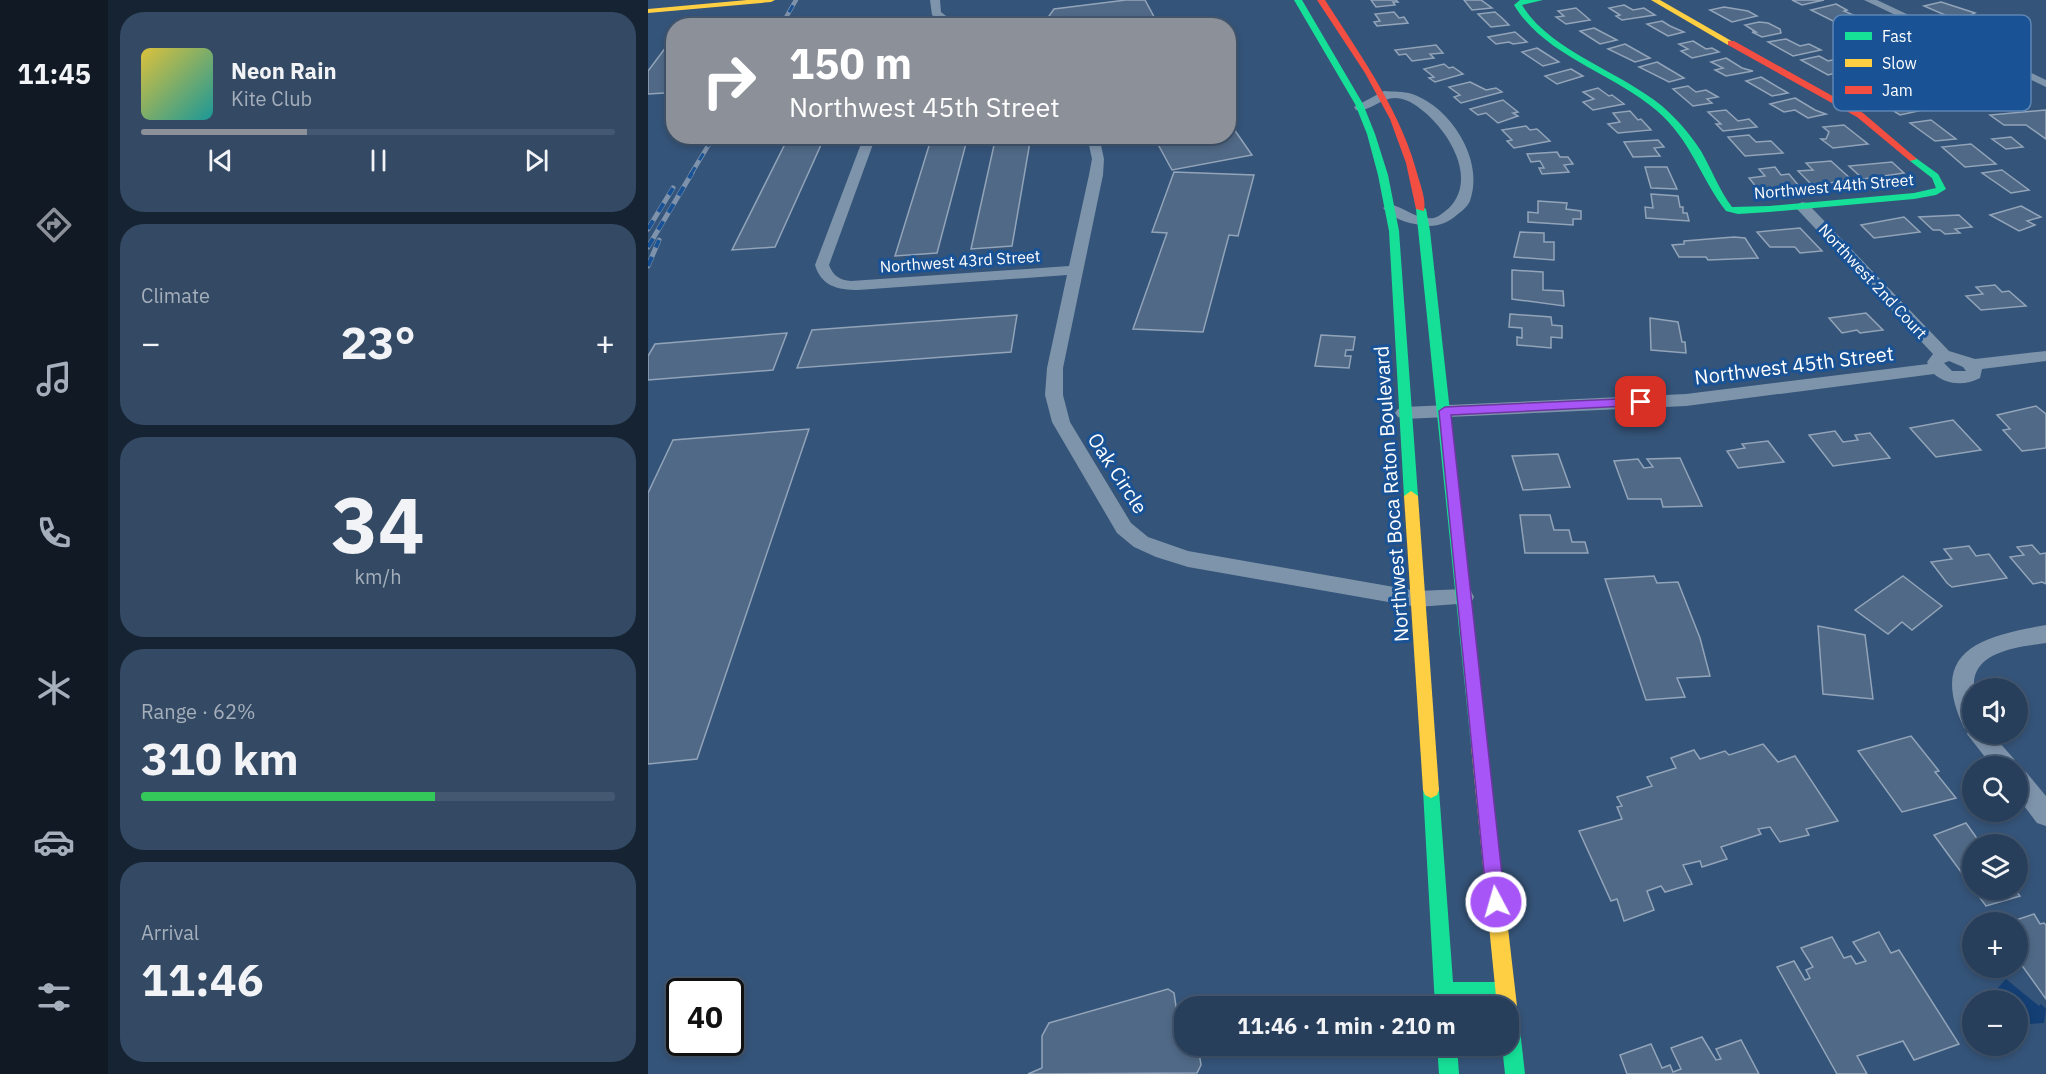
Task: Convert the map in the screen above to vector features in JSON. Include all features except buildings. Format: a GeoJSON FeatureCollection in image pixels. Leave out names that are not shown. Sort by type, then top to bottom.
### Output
{"type":"FeatureCollection","features":[{"type":"Feature","properties":{"kind":"street"},"geometry":{"type":"LineString","coordinates":[[651,16],[668,5],[771,0]]}},
{"type":"Feature","properties":{"kind":"street"},"geometry":{"type":"LineString","coordinates":[[935,0],[936,14],[942,18]]}},
{"type":"Feature","properties":{"kind":"street","name":"Northwest Boca Raton Boulevard"},"geometry":{"type":"LineString","coordinates":[[1298,0],[1360,107],[1378,154],[1394,231],[1404,413],[1444,996]]}},
{"type":"Feature","properties":{"kind":"street"},"geometry":{"type":"LineString","coordinates":[[1321,0],[1381,95],[1407,152],[1418,189],[1424,222],[1445,411],[1506,996]]}},
{"type":"Feature","properties":{"kind":"street","name":"Northwest 44th Street"},"geometry":{"type":"LineString","coordinates":[[1539,0],[1520,2],[1519,10],[1524,17],[1562,45],[1648,98],[1668,116],[1696,149],[1729,209],[1738,211],[1914,196],[1934,193],[1941,189],[1941,183],[1937,178],[1853,111]]}},
{"type":"Feature","properties":{"kind":"street","name":"Northwest 44th Street"},"geometry":{"type":"LineString","coordinates":[[1655,0],[1833,100]]}},
{"type":"Feature","properties":{"kind":"street"},"geometry":{"type":"LineString","coordinates":[[1869,0],[1901,15]]}},
{"type":"Feature","properties":{"kind":"street"},"geometry":{"type":"LineString","coordinates":[[2031,77],[2046,84]]}},
{"type":"Feature","properties":{"kind":"street"},"geometry":{"type":"LineString","coordinates":[[1360,107],[1381,95],[1409,96],[1421,102],[1448,126],[1463,154],[1467,181],[1461,207],[1442,220],[1424,222],[1412,220],[1390,208]]}},
{"type":"Feature","properties":{"kind":"street","name":"Northwest 43rd Street"},"geometry":{"type":"LineString","coordinates":[[867,144],[822,265],[824,274],[832,282],[847,286],[1076,270]]}},
{"type":"Feature","properties":{"kind":"street","name":"Oak Circle"},"geometry":{"type":"LineString","coordinates":[[1095,144],[1098,159],[1096,175],[1055,368],[1056,408],[1068,436],[1124,528],[1141,542],[1188,559],[1417,599],[1464,597]]}},
{"type":"Feature","properties":{"kind":"street","name":"Northwest 2nd Court"},"geometry":{"type":"LineString","coordinates":[[1802,206],[1941,362]]}},
{"type":"Feature","properties":{"kind":"street"},"geometry":{"type":"LineString","coordinates":[[1941,362],[1958,357],[1971,365],[2046,356]]}},
{"type":"Feature","properties":{"kind":"street","name":"Northwest 45th Street"},"geometry":{"type":"LineString","coordinates":[[1404,413],[1686,400],[1941,362]]}},
{"type":"Feature","properties":{"kind":"street"},"geometry":{"type":"LineString","coordinates":[[1963,678],[1972,658],[1985,647],[2008,640],[2046,634]]}},
{"type":"Feature","properties":{"kind":"street"},"geometry":{"type":"LineString","coordinates":[[1987,744],[1997,756]]}},
{"type":"Feature","properties":{"kind":"street"},"geometry":{"type":"LineString","coordinates":[[2028,792],[2046,815]]}},
{"type":"Feature","properties":{"kind":"street"},"geometry":{"type":"LineString","coordinates":[[1444,991],[1506,991]]}},
{"type":"Feature","properties":{"kind":"street"},"geometry":{"type":"LineString","coordinates":[[1448,1056],[1449,1074]]}},
{"type":"Feature","properties":{"kind":"street"},"geometry":{"type":"LineString","coordinates":[[1513,1056],[1515,1074]]}},
{"type":"Feature","properties":{"kind":"water"},"geometry":{"type":"Polygon","coordinates":[[[2006,979],[2019,990],[1998,990],[2006,979]]]}},
{"type":"Feature","properties":{"kind":"water"},"geometry":{"type":"Polygon","coordinates":[[[2028,997],[2046,1009],[2044,1023],[2029,1024],[2028,997]]]}},
{"type":"Feature","properties":{"kind":"railway"},"geometry":{"type":"LineString","coordinates":[[786,18],[796,0]]}},
{"type":"Feature","properties":{"kind":"railway"},"geometry":{"type":"LineString","coordinates":[[691,174],[709,144]]}},
{"type":"Feature","properties":{"kind":"railway"},"geometry":{"type":"LineString","coordinates":[[648,247],[692,173]]}},
{"type":"Feature","properties":{"kind":"railway"},"geometry":{"type":"LineString","coordinates":[[648,229],[673,188]]}},
{"type":"Feature","properties":{"kind":"railway"},"geometry":{"type":"LineString","coordinates":[[648,266],[659,240]]}},
{"type":"Feature","properties":{"kind":"traffic: fast"},"geometry":{"type":"LineString","coordinates":[[1298,0],[1359,104],[1383,175],[1394,231],[1411,496]]}},
{"type":"Feature","properties":{"kind":"traffic: fast"},"geometry":{"type":"LineString","coordinates":[[1539,0],[1520,2],[1518,5],[1537,28],[1569,51],[1632,88],[1667,115],[1689,140],[1729,209],[1738,211],[1769,209],[1914,196],[1933,193],[1941,189],[1935,176],[1913,159]]}},
{"type":"Feature","properties":{"kind":"traffic: fast"},"geometry":{"type":"LineString","coordinates":[[1421,209],[1479,746]]}},
{"type":"Feature","properties":{"kind":"traffic: fast"},"geometry":{"type":"LineString","coordinates":[[1431,790],[1444,996]]}},
{"type":"Feature","properties":{"kind":"traffic: fast"},"geometry":{"type":"LineString","coordinates":[[1444,991],[1506,991]]}},
{"type":"Feature","properties":{"kind":"traffic: fast"},"geometry":{"type":"LineString","coordinates":[[1448,1056],[1449,1074]]}},
{"type":"Feature","properties":{"kind":"traffic: fast"},"geometry":{"type":"LineString","coordinates":[[1513,1056],[1515,1074]]}},
{"type":"Feature","properties":{"kind":"traffic: slow"},"geometry":{"type":"LineString","coordinates":[[648,11],[771,0]]}},
{"type":"Feature","properties":{"kind":"traffic: slow"},"geometry":{"type":"LineString","coordinates":[[1655,0],[1731,43]]}},
{"type":"Feature","properties":{"kind":"traffic: slow"},"geometry":{"type":"LineString","coordinates":[[1411,496],[1431,790]]}},
{"type":"Feature","properties":{"kind":"traffic: slow"},"geometry":{"type":"LineString","coordinates":[[1479,746],[1506,996]]}},
{"type":"Feature","properties":{"kind":"traffic: jam"},"geometry":{"type":"LineString","coordinates":[[1321,0],[1369,73],[1394,119],[1410,163],[1421,209]]}},
{"type":"Feature","properties":{"kind":"traffic: jam"},"geometry":{"type":"LineString","coordinates":[[1731,43],[1833,100]]}},
{"type":"Feature","properties":{"kind":"traffic: jam"},"geometry":{"type":"LineString","coordinates":[[1853,111],[1913,159]]}},
{"type":"Feature","properties":{"kind":"route"},"geometry":{"type":"LineString","coordinates":[[1496,902],[1445,411],[1641,402]]}}]}
